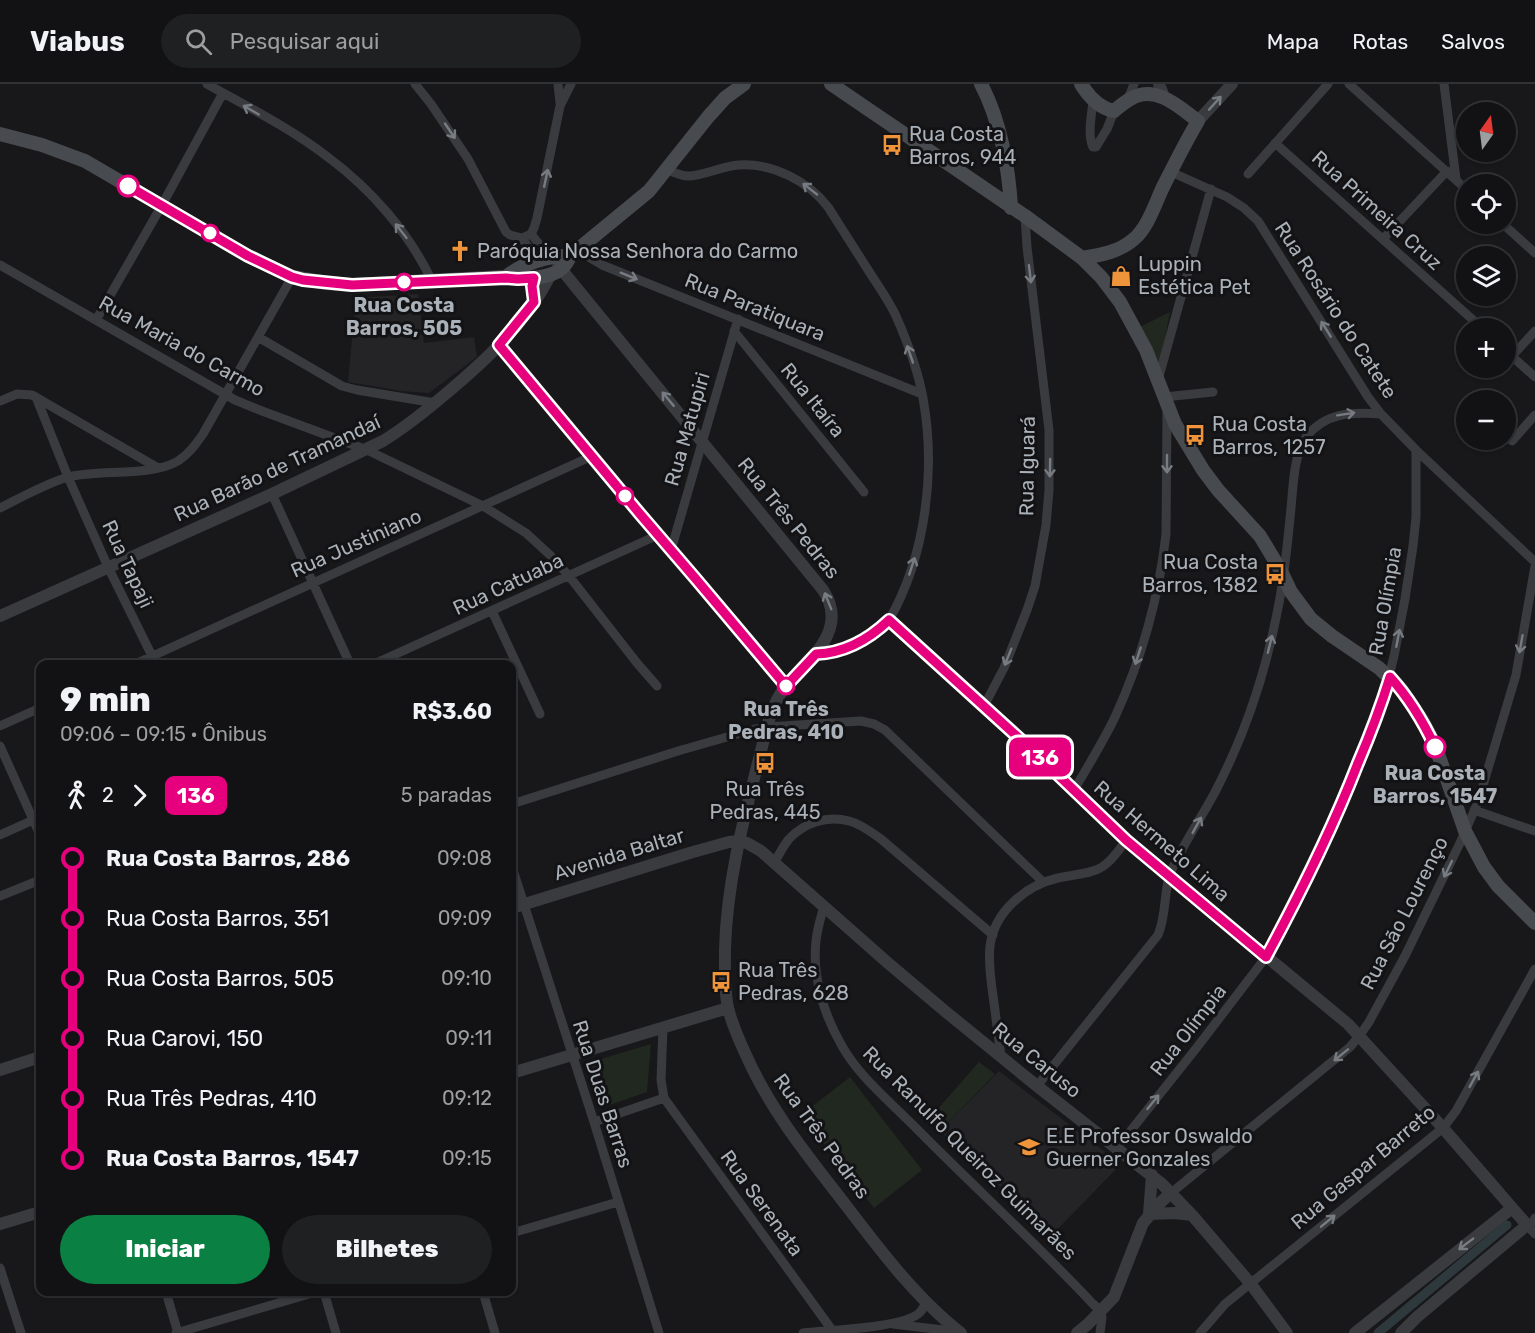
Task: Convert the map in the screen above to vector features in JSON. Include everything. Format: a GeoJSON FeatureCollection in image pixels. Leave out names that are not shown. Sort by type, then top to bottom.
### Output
{"type":"FeatureCollection","features":[{"type":"Feature","properties":{"kind":"main road"},"geometry":{"type":"LineString","coordinates":[[0,134],[42,145],[85,161],[248,256],[292,277],[352,285],[534,278],[538,269],[567,263],[573,253],[649,190],[725,98],[744,84]]}},
{"type":"Feature","properties":{"kind":"main road"},"geometry":{"type":"LineString","coordinates":[[831,84],[1025,216],[1082,258],[1101,277],[1120,302],[1146,350],[1166,401],[1185,441],[1203,470],[1260,536],[1291,591],[1311,619],[1379,668],[1401,689],[1423,722],[1466,831],[1484,867],[1498,886],[1535,924]]}},
{"type":"Feature","properties":{"kind":"main road"},"geometry":{"type":"LineString","coordinates":[[981,84],[993,111],[1010,180],[1011,208]]}},
{"type":"Feature","properties":{"kind":"main road"},"geometry":{"type":"LineString","coordinates":[[1081,84],[1093,100],[1102,107],[1114,111],[1135,96],[1155,90],[1198,121],[1146,223],[1135,238],[1119,249],[1103,255],[1082,258]]}},
{"type":"Feature","properties":{"kind":"main road"},"geometry":{"type":"LineString","coordinates":[[506,278],[532,263],[556,267]]}},
{"type":"Feature","properties":{"kind":"street"},"geometry":{"type":"LineString","coordinates":[[207,84],[309,143],[356,179],[408,240],[432,281]]}},
{"type":"Feature","properties":{"kind":"street"},"geometry":{"type":"LineString","coordinates":[[558,84],[560,106]]}},
{"type":"Feature","properties":{"kind":"street"},"geometry":{"type":"LineString","coordinates":[[526,236],[534,228],[537,218],[560,106],[571,84]]}},
{"type":"Feature","properties":{"kind":"street"},"geometry":{"type":"LineString","coordinates":[[1126,101],[1134,84]]}},
{"type":"Feature","properties":{"kind":"street"},"geometry":{"type":"LineString","coordinates":[[1198,121],[1232,84]]}},
{"type":"Feature","properties":{"kind":"street"},"geometry":{"type":"LineString","coordinates":[[1248,174],[1328,84]]}},
{"type":"Feature","properties":{"kind":"street"},"geometry":{"type":"LineString","coordinates":[[1349,84],[1456,179]]}},
{"type":"Feature","properties":{"kind":"street"},"geometry":{"type":"LineString","coordinates":[[1444,84],[1456,179]]}},
{"type":"Feature","properties":{"kind":"street"},"geometry":{"type":"LineString","coordinates":[[417,85],[468,159],[506,232],[510,235],[526,236],[543,249],[556,267]]}},
{"type":"Feature","properties":{"kind":"street"},"geometry":{"type":"LineString","coordinates":[[96,320],[223,93]]}},
{"type":"Feature","properties":{"kind":"street"},"geometry":{"type":"LineString","coordinates":[[1093,100],[1090,131],[1093,147],[1096,147],[1107,129],[1114,111]]}},
{"type":"Feature","properties":{"kind":"street","name":"Rua Primeira Cruz"},"geometry":{"type":"LineString","coordinates":[[1275,142],[1471,318]]}},
{"type":"Feature","properties":{"kind":"street"},"geometry":{"type":"LineString","coordinates":[[666,169],[687,176],[739,165],[757,166],[791,176],[803,183],[820,196],[846,235],[885,296],[906,339],[922,394],[927,427],[928,461],[922,530],[910,574],[889,620],[870,637],[857,645],[829,654],[816,654]]}},
{"type":"Feature","properties":{"kind":"street"},"geometry":{"type":"LineString","coordinates":[[1383,239],[1447,171]]}},
{"type":"Feature","properties":{"kind":"street","name":"Rua Rosário do Catete"},"geometry":{"type":"LineString","coordinates":[[1171,172],[1227,197],[1258,221],[1381,414],[1535,564]]}},
{"type":"Feature","properties":{"kind":"street"},"geometry":{"type":"LineString","coordinates":[[1158,380],[1211,189]]}},
{"type":"Feature","properties":{"kind":"street","name":"Rua Iguará"},"geometry":{"type":"LineString","coordinates":[[984,706],[1004,668],[1035,586],[1046,525],[1049,490],[1050,450],[1047,399],[1026,247],[1025,216]]}},
{"type":"Feature","properties":{"kind":"street"},"geometry":{"type":"LineString","coordinates":[[1514,234],[1535,253]]}},
{"type":"Feature","properties":{"kind":"street"},"geometry":{"type":"LineString","coordinates":[[526,236],[532,263]]}},
{"type":"Feature","properties":{"kind":"street","name":"Rua Paratiquara"},"geometry":{"type":"LineString","coordinates":[[573,253],[922,394]]}},
{"type":"Feature","properties":{"kind":"street","name":"Rua Maria do Carmo"},"geometry":{"type":"LineString","coordinates":[[0,265],[225,394],[262,411],[368,450],[483,506],[526,533],[545,549],[569,576],[657,686]]}},
{"type":"Feature","properties":{"kind":"street","name":"Rua Barão de Tramandaí"},"geometry":{"type":"LineString","coordinates":[[0,616],[368,450],[398,432],[435,403],[499,345],[534,302],[556,267]]}},
{"type":"Feature","properties":{"kind":"street","name":"Rua Três Pedras"},"geometry":{"type":"LineString","coordinates":[[556,267],[703,441],[830,600],[831,620],[822,646],[786,686],[766,727],[739,841],[727,915],[725,969],[728,1008],[756,1079],[786,1127],[863,1227],[926,1302],[961,1333]]}},
{"type":"Feature","properties":{"kind":"street"},"geometry":{"type":"LineString","coordinates":[[0,508],[68,477],[158,468],[176,462],[185,456],[196,445],[292,277]]}},
{"type":"Feature","properties":{"kind":"street"},"geometry":{"type":"LineString","coordinates":[[534,278],[532,286],[534,302]]}},
{"type":"Feature","properties":{"kind":"street","name":"Rua Matupiri"},"geometry":{"type":"LineString","coordinates":[[671,550],[738,319]]}},
{"type":"Feature","properties":{"kind":"street","name":"Rua Itaíra"},"geometry":{"type":"LineString","coordinates":[[734,331],[864,492]]}},
{"type":"Feature","properties":{"kind":"street"},"geometry":{"type":"LineString","coordinates":[[1516,347],[1535,331]]}},
{"type":"Feature","properties":{"kind":"street"},"geometry":{"type":"LineString","coordinates":[[258,337],[347,388],[435,403]]}},
{"type":"Feature","properties":{"kind":"street"},"geometry":{"type":"LineString","coordinates":[[499,345],[786,686]]}},
{"type":"Feature","properties":{"kind":"street"},"geometry":{"type":"LineString","coordinates":[[1516,359],[1535,377]]}},
{"type":"Feature","properties":{"kind":"street"},"geometry":{"type":"LineString","coordinates":[[1074,790],[1105,736],[1125,694],[1140,652],[1153,604],[1166,534],[1166,401],[1213,392]]}},
{"type":"Feature","properties":{"kind":"street"},"geometry":{"type":"LineString","coordinates":[[0,401],[17,394],[36,398],[158,468]]}},
{"type":"Feature","properties":{"kind":"street","name":"Rua Tapaji"},"geometry":{"type":"LineString","coordinates":[[36,398],[108,567],[154,660]]}},
{"type":"Feature","properties":{"kind":"street"},"geometry":{"type":"LineString","coordinates":[[1037,1086],[1158,936],[1165,913],[1169,876],[1215,791],[1240,737],[1264,667],[1284,575],[1295,476],[1305,439],[1317,426],[1335,416],[1353,412],[1381,414]]}},
{"type":"Feature","properties":{"kind":"street"},"geometry":{"type":"LineString","coordinates":[[1516,436],[1535,415]]}},
{"type":"Feature","properties":{"kind":"street","name":"Rua Olímpia"},"geometry":{"type":"LineString","coordinates":[[1117,1148],[1266,957],[1330,831],[1364,749],[1390,677],[1413,546],[1416,517],[1416,450]]}},
{"type":"Feature","properties":{"kind":"street","name":"Rua Justiniano"},"geometry":{"type":"LineString","coordinates":[[156,660],[313,582],[592,456]]}},
{"type":"Feature","properties":{"kind":"street"},"geometry":{"type":"LineString","coordinates":[[272,494],[348,660]]}},
{"type":"Feature","properties":{"kind":"street","name":"Rua Catuaba"},"geometry":{"type":"LineString","coordinates":[[383,660],[658,535]]}},
{"type":"Feature","properties":{"kind":"street","name":"Rua São Lourenço"},"geometry":{"type":"LineString","coordinates":[[1171,1193],[1350,1047],[1360,1035],[1405,956],[1474,810],[1516,675],[1535,564]]}},
{"type":"Feature","properties":{"kind":"street"},"geometry":{"type":"LineString","coordinates":[[492,611],[511,660]]}},
{"type":"Feature","properties":{"kind":"street","name":"Rua Hermeto Lima"},"geometry":{"type":"LineString","coordinates":[[889,620],[1126,840],[1360,1035],[1512,1208],[1532,1226]]}},
{"type":"Feature","properties":{"kind":"street"},"geometry":{"type":"LineString","coordinates":[[516,671],[540,714]]}},
{"type":"Feature","properties":{"kind":"street"},"geometry":{"type":"LineString","coordinates":[[0,726],[36,710]]}},
{"type":"Feature","properties":{"kind":"street"},"geometry":{"type":"LineString","coordinates":[[516,803],[678,751],[766,727],[861,721],[885,730],[1043,882]]}},
{"type":"Feature","properties":{"kind":"street"},"geometry":{"type":"LineString","coordinates":[[0,746],[36,816]]}},
{"type":"Feature","properties":{"kind":"street"},"geometry":{"type":"LineString","coordinates":[[1474,810],[1535,831]]}},
{"type":"Feature","properties":{"kind":"street"},"geometry":{"type":"LineString","coordinates":[[0,836],[36,818]]}},
{"type":"Feature","properties":{"kind":"street"},"geometry":{"type":"LineString","coordinates":[[774,862],[787,841],[798,830],[816,822],[831,819],[848,820],[881,839],[993,935]]}},
{"type":"Feature","properties":{"kind":"street"},"geometry":{"type":"LineString","coordinates":[[1000,1056],[990,961],[990,944],[996,926],[1011,906],[1030,889],[1043,882],[1101,869],[1109,863],[1126,840]]}},
{"type":"Feature","properties":{"kind":"street","name":"Rua Caruso"},"geometry":{"type":"LineString","coordinates":[[739,841],[747,843],[774,862],[888,963],[1000,1056],[1152,1175],[1192,1215],[1250,1283],[1287,1333]]}},
{"type":"Feature","properties":{"kind":"street","name":"Avenida Baltar"},"geometry":{"type":"LineString","coordinates":[[517,906],[693,852],[739,841]]}},
{"type":"Feature","properties":{"kind":"street"},"geometry":{"type":"LineString","coordinates":[[0,896],[36,882]]}},
{"type":"Feature","properties":{"kind":"street","name":"Rua Duas Barras"},"geometry":{"type":"LineString","coordinates":[[517,906],[572,1054],[659,1333]]}},
{"type":"Feature","properties":{"kind":"street","name":"Rua Ranulfo Queiroz Guimarães"},"geometry":{"type":"LineString","coordinates":[[824,906],[816,941],[815,963],[818,983],[833,1029],[851,1060],[927,1140],[1101,1311]]}},
{"type":"Feature","properties":{"kind":"street","name":"Rua Gaspar Barreto"},"geometry":{"type":"LineString","coordinates":[[1200,1333],[1225,1304],[1443,1128],[1461,1103],[1535,969]]}},
{"type":"Feature","properties":{"kind":"street"},"geometry":{"type":"LineString","coordinates":[[516,1072],[728,1008]]}},
{"type":"Feature","properties":{"kind":"street"},"geometry":{"type":"LineString","coordinates":[[594,1122],[664,1098],[661,1080],[663,1028]]}},
{"type":"Feature","properties":{"kind":"street"},"geometry":{"type":"LineString","coordinates":[[0,1070],[36,1058]]}},
{"type":"Feature","properties":{"kind":"street","name":"Rua Serenata"},"geometry":{"type":"LineString","coordinates":[[664,1098],[832,1330]]}},
{"type":"Feature","properties":{"kind":"street"},"geometry":{"type":"LineString","coordinates":[[1149,1214],[1152,1175]]}},
{"type":"Feature","properties":{"kind":"street"},"geometry":{"type":"LineString","coordinates":[[1077,1333],[1114,1297],[1143,1223],[1171,1193]]}},
{"type":"Feature","properties":{"kind":"street"},"geometry":{"type":"LineString","coordinates":[[516,1232],[618,1202]]}},
{"type":"Feature","properties":{"kind":"street"},"geometry":{"type":"LineString","coordinates":[[1355,1333],[1512,1208]]}},
{"type":"Feature","properties":{"kind":"street"},"geometry":{"type":"LineString","coordinates":[[0,1224],[36,1213]]}},
{"type":"Feature","properties":{"kind":"street"},"geometry":{"type":"LineString","coordinates":[[1149,1214],[1192,1215]]}},
{"type":"Feature","properties":{"kind":"street"},"geometry":{"type":"LineString","coordinates":[[1401,1333],[1417,1317],[1532,1226]]}},
{"type":"Feature","properties":{"kind":"street"},"geometry":{"type":"LineString","coordinates":[[0,1268],[21,1333]]}},
{"type":"Feature","properties":{"kind":"street"},"geometry":{"type":"LineString","coordinates":[[167,1296],[178,1333],[303,1296]]}},
{"type":"Feature","properties":{"kind":"street"},"geometry":{"type":"LineString","coordinates":[[325,1296],[336,1333]]}},
{"type":"Feature","properties":{"kind":"street"},"geometry":{"type":"LineString","coordinates":[[484,1296],[495,1333]]}},
{"type":"Feature","properties":{"kind":"street"},"geometry":{"type":"LineString","coordinates":[[803,1333],[890,1324],[917,1315],[926,1302]]}},
{"type":"Feature","properties":{"kind":"street"},"geometry":{"type":"LineString","coordinates":[[1100,1333],[1101,1311]]}},
{"type":"Feature","properties":{"kind":"street"},"geometry":{"type":"LineString","coordinates":[[890,1324],[961,1333]]}},
{"type":"Feature","properties":{"kind":"shaded area"},"geometry":{"type":"Polygon","coordinates":[[[418,294],[424,343],[474,337],[477,357],[429,393],[348,382],[356,298],[418,294]]]}},
{"type":"Feature","properties":{"kind":"shaded area"},"geometry":{"type":"Polygon","coordinates":[[[1170,312],[1160,365],[1140,327],[1170,312]]]}},
{"type":"Feature","properties":{"kind":"shaded area"},"geometry":{"type":"Polygon","coordinates":[[[651,1044],[647,1092],[601,1108],[588,1063],[651,1044]]]}},
{"type":"Feature","properties":{"kind":"shaded area"},"geometry":{"type":"Polygon","coordinates":[[[979,1062],[995,1074],[940,1131],[928,1120],[979,1062]]]}},
{"type":"Feature","properties":{"kind":"shaded area","name":"E.E Professor Oswaldo Guerner Gonzales"},"geometry":{"type":"Polygon","coordinates":[[[999,1071],[1121,1164],[1052,1235],[940,1131],[999,1071]]]}},
{"type":"Feature","properties":{"kind":"shaded area"},"geometry":{"type":"Polygon","coordinates":[[[850,1077],[922,1170],[874,1208],[801,1115],[850,1077]]]}},
{"type":"Feature","properties":{"kind":"waterway"},"geometry":{"type":"LineString","coordinates":[[1378,1333],[1507,1225]]}},
{"type":"Feature","properties":{"kind":"bus line","name":"136"},"geometry":{"type":"LineString","coordinates":[[128,186],[248,256],[303,280],[352,285],[534,278],[532,286],[534,302],[499,345],[786,686],[816,654],[829,654],[857,645],[889,620],[1032,750],[1126,840],[1266,957],[1321,852],[1364,749],[1390,677],[1412,704],[1435,747]]}},
{"type":"Feature","properties":{"kind":"place","name":"Rua Costa Barros, 944"},"geometry":{"type":"Point","coordinates":[892,145]}},
{"type":"Feature","properties":{"kind":"place","name":"Paróquia Nossa Senhora do Carmo"},"geometry":{"type":"Point","coordinates":[460,251]}},
{"type":"Feature","properties":{"kind":"place","name":"Luppin Estética Pet"},"geometry":{"type":"Point","coordinates":[1121,276]}},
{"type":"Feature","properties":{"kind":"place","name":"Rua Costa Barros, 505"},"geometry":{"type":"Point","coordinates":[404,282]}},
{"type":"Feature","properties":{"kind":"place","name":"Rua Costa Barros, 1257"},"geometry":{"type":"Point","coordinates":[1195,435]}},
{"type":"Feature","properties":{"kind":"place","name":"Rua Costa Barros, 1382"},"geometry":{"type":"Point","coordinates":[1275,574]}},
{"type":"Feature","properties":{"kind":"place","name":"Rua Três Pedras, 410"},"geometry":{"type":"Point","coordinates":[786,686]}},
{"type":"Feature","properties":{"kind":"place","name":"Rua Costa Barros, 1547"},"geometry":{"type":"Point","coordinates":[1435,747]}},
{"type":"Feature","properties":{"kind":"place","name":"Rua Três Pedras, 445"},"geometry":{"type":"Point","coordinates":[765,763]}},
{"type":"Feature","properties":{"kind":"place","name":"Rua Três Pedras, 628"},"geometry":{"type":"Point","coordinates":[721,982]}},
{"type":"Feature","properties":{"kind":"place","name":"E.E Professor Oswaldo Guerner Gonzales"},"geometry":{"type":"Point","coordinates":[1029,1147]}}]}
